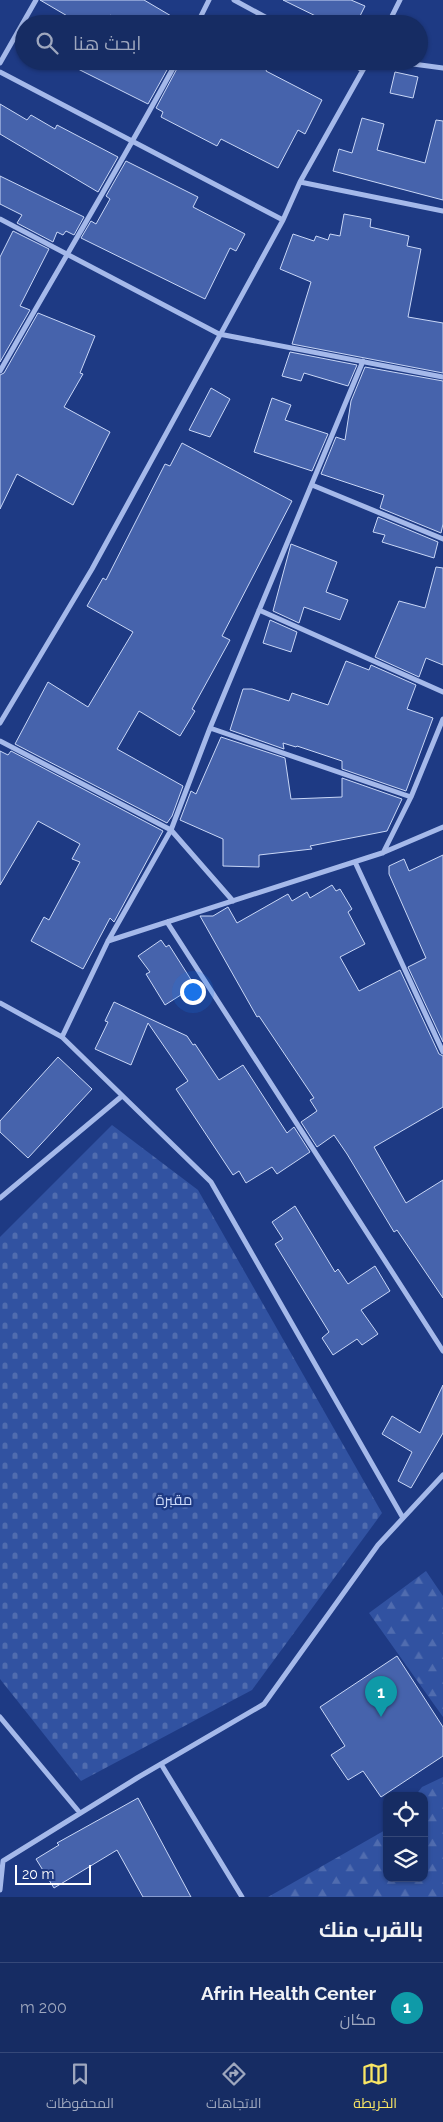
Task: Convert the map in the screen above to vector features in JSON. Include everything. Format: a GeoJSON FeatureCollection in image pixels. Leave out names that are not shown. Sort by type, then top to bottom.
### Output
{"type":"FeatureCollection","features":[{"type":"Feature","properties":{"kind":"street"},"geometry":{"type":"LineString","coordinates":[[27,15],[36,0]]}},
{"type":"Feature","properties":{"kind":"street"},"geometry":{"type":"LineString","coordinates":[[202,15],[209,0]]}},
{"type":"Feature","properties":{"kind":"street"},"geometry":{"type":"LineString","coordinates":[[234,0],[262,15]]}},
{"type":"Feature","properties":{"kind":"street"},"geometry":{"type":"LineString","coordinates":[[392,15],[400,0]]}},
{"type":"Feature","properties":{"kind":"street"},"geometry":{"type":"LineString","coordinates":[[0,63],[15,37]]}},
{"type":"Feature","properties":{"kind":"street"},"geometry":{"type":"LineString","coordinates":[[428,66],[443,68]]}},
{"type":"Feature","properties":{"kind":"street"},"geometry":{"type":"LineString","coordinates":[[0,370],[133,142],[171,70]]}},
{"type":"Feature","properties":{"kind":"street"},"geometry":{"type":"LineString","coordinates":[[0,723],[92,570],[219,334],[283,220],[300,182],[363,70]]}},
{"type":"Feature","properties":{"kind":"street"},"geometry":{"type":"LineString","coordinates":[[0,72],[283,220]]}},
{"type":"Feature","properties":{"kind":"street"},"geometry":{"type":"LineString","coordinates":[[300,182],[443,211]]}},
{"type":"Feature","properties":{"kind":"street"},"geometry":{"type":"LineString","coordinates":[[0,219],[219,334],[443,377]]}},
{"type":"Feature","properties":{"kind":"street"},"geometry":{"type":"LineString","coordinates":[[62,1038],[108,941],[171,830],[210,728],[363,361]]}},
{"type":"Feature","properties":{"kind":"street"},"geometry":{"type":"LineString","coordinates":[[312,485],[443,539]]}},
{"type":"Feature","properties":{"kind":"street"},"geometry":{"type":"LineString","coordinates":[[259,610],[443,692]]}},
{"type":"Feature","properties":{"kind":"street"},"geometry":{"type":"LineString","coordinates":[[382,853],[411,797],[443,719]]}},
{"type":"Feature","properties":{"kind":"street"},"geometry":{"type":"LineString","coordinates":[[210,728],[411,797]]}},
{"type":"Feature","properties":{"kind":"street"},"geometry":{"type":"LineString","coordinates":[[0,741],[171,830],[233,901]]}},
{"type":"Feature","properties":{"kind":"street"},"geometry":{"type":"LineString","coordinates":[[108,941],[382,853],[443,827]]}},
{"type":"Feature","properties":{"kind":"street"},"geometry":{"type":"LineString","coordinates":[[355,862],[443,1052]]}},
{"type":"Feature","properties":{"kind":"street"},"geometry":{"type":"LineString","coordinates":[[167,922],[443,1351]]}},
{"type":"Feature","properties":{"kind":"street"},"geometry":{"type":"LineString","coordinates":[[0,1003],[62,1038],[211,1182],[403,1518]]}},
{"type":"Feature","properties":{"kind":"street"},"geometry":{"type":"LineString","coordinates":[[0,1198],[122,1096]]}},
{"type":"Feature","properties":{"kind":"street"},"geometry":{"type":"LineString","coordinates":[[0,1890],[3,1861],[161,1764],[264,1704],[378,1545],[443,1475]]}},
{"type":"Feature","properties":{"kind":"street"},"geometry":{"type":"LineString","coordinates":[[0,1718],[80,1813]]}},
{"type":"Feature","properties":{"kind":"street"},"geometry":{"type":"LineString","coordinates":[[161,1764],[242,1897]]}},
{"type":"Feature","properties":{"kind":"green space","name":"مقبرة"},"geometry":{"type":"Polygon","coordinates":[[[112,1125],[198,1190],[382,1513],[252,1690],[81,1781],[0,1679],[0,1237],[112,1125]]]}},
{"type":"Feature","properties":{"kind":"green space"},"geometry":{"type":"Polygon","coordinates":[[[426,1571],[443,1596],[443,1717],[369,1613],[426,1571]]]}},
{"type":"Feature","properties":{"kind":"green space"},"geometry":{"type":"Polygon","coordinates":[[[443,1777],[443,1897],[268,1897],[383,1831],[383,1882],[428,1882],[428,1792],[418,1792],[422,1787],[443,1777]]]}},
{"type":"Feature","properties":{"kind":"building"},"geometry":{"type":"Polygon","coordinates":[[[40,0],[144,0],[170,15],[110,15],[66,15],[40,0]]]}},
{"type":"Feature","properties":{"kind":"building"},"geometry":{"type":"Polygon","coordinates":[[[283,0],[351,0],[365,6],[360,15],[314,15],[283,0]]]}},
{"type":"Feature","properties":{"kind":"building"},"geometry":{"type":"Polygon","coordinates":[[[80,70],[167,70],[148,104],[80,70]]]}},
{"type":"Feature","properties":{"kind":"building"},"geometry":{"type":"Polygon","coordinates":[[[176,70],[266,70],[322,100],[305,134],[298,130],[278,168],[221,139],[217,146],[161,117],[163,112],[156,108],[176,70]]]}},
{"type":"Feature","properties":{"kind":"building"},"geometry":{"type":"Polygon","coordinates":[[[395,72],[418,77],[413,98],[390,93],[395,72]]]}},
{"type":"Feature","properties":{"kind":"building"},"geometry":{"type":"Polygon","coordinates":[[[0,104],[27,120],[31,115],[55,129],[57,125],[118,157],[98,192],[0,134],[0,104]]]}},
{"type":"Feature","properties":{"kind":"building"},"geometry":{"type":"Polygon","coordinates":[[[362,118],[384,124],[377,150],[425,163],[436,120],[443,121],[443,200],[333,171],[339,149],[352,153],[362,118]]]}},
{"type":"Feature","properties":{"kind":"building"},"geometry":{"type":"Polygon","coordinates":[[[126,161],[198,197],[193,207],[245,234],[236,251],[230,248],[205,299],[81,238],[91,221],[96,224],[110,199],[106,196],[126,161]]]}},
{"type":"Feature","properties":{"kind":"building"},"geometry":{"type":"Polygon","coordinates":[[[0,176],[84,217],[74,235],[66,231],[63,235],[57,232],[53,242],[17,223],[22,215],[0,204],[0,176]]]}},
{"type":"Feature","properties":{"kind":"building"},"geometry":{"type":"Polygon","coordinates":[[[344,214],[371,219],[370,227],[409,236],[407,246],[421,249],[408,317],[443,323],[443,373],[292,344],[311,282],[280,269],[293,234],[314,241],[316,236],[328,240],[330,234],[340,236],[344,214]]]}},
{"type":"Feature","properties":{"kind":"building"},"geometry":{"type":"Polygon","coordinates":[[[13,231],[49,249],[20,306],[30,310],[0,362],[0,257],[13,231]]]}},
{"type":"Feature","properties":{"kind":"building"},"geometry":{"type":"Polygon","coordinates":[[[38,313],[95,336],[80,373],[83,374],[64,407],[110,432],[73,505],[17,474],[0,509],[0,375],[4,373],[38,313]]]}},
{"type":"Feature","properties":{"kind":"building"},"geometry":{"type":"Polygon","coordinates":[[[290,352],[357,365],[348,386],[304,373],[301,381],[282,376],[290,352]]]}},
{"type":"Feature","properties":{"kind":"building"},"geometry":{"type":"Polygon","coordinates":[[[365,367],[443,381],[443,524],[441,533],[380,508],[384,495],[321,474],[336,437],[345,440],[351,401],[365,367]]]}},
{"type":"Feature","properties":{"kind":"building"},"geometry":{"type":"Polygon","coordinates":[[[211,388],[230,399],[210,437],[189,430],[211,388]]]}},
{"type":"Feature","properties":{"kind":"building"},"geometry":{"type":"Polygon","coordinates":[[[272,398],[291,405],[285,420],[328,434],[312,471],[254,452],[272,398]]]}},
{"type":"Feature","properties":{"kind":"building"},"geometry":{"type":"Polygon","coordinates":[[[182,443],[292,501],[222,636],[230,640],[192,709],[195,711],[180,736],[139,711],[117,749],[183,786],[172,816],[167,823],[15,744],[48,682],[88,707],[133,632],[87,606],[103,578],[106,580],[165,464],[170,466],[182,443]]]}},
{"type":"Feature","properties":{"kind":"building"},"geometry":{"type":"Polygon","coordinates":[[[378,517],[438,542],[434,558],[382,542],[385,535],[373,532],[378,517]]]}},
{"type":"Feature","properties":{"kind":"building"},"geometry":{"type":"Polygon","coordinates":[[[291,544],[337,562],[326,592],[348,600],[340,620],[304,607],[299,623],[273,611],[291,544]]]}},
{"type":"Feature","properties":{"kind":"building"},"geometry":{"type":"Polygon","coordinates":[[[436,567],[443,568],[443,665],[426,658],[419,677],[375,657],[399,601],[425,608],[436,567]]]}},
{"type":"Feature","properties":{"kind":"building"},"geometry":{"type":"Polygon","coordinates":[[[270,620],[297,632],[291,652],[263,643],[270,620]]]}},
{"type":"Feature","properties":{"kind":"building"},"geometry":{"type":"Polygon","coordinates":[[[346,661],[369,670],[371,665],[416,685],[407,709],[433,718],[406,791],[342,769],[342,761],[283,743],[284,749],[230,730],[243,689],[252,689],[289,701],[292,693],[328,705],[346,661]]]}},
{"type":"Feature","properties":{"kind":"building"},"geometry":{"type":"Polygon","coordinates":[[[221,737],[285,758],[291,799],[342,797],[342,778],[402,799],[387,831],[310,846],[312,849],[259,855],[259,867],[223,866],[223,839],[180,820],[191,791],[196,794],[221,737]]]}},
{"type":"Feature","properties":{"kind":"building"},"geometry":{"type":"Polygon","coordinates":[[[0,751],[8,755],[11,751],[163,831],[114,922],[110,918],[83,969],[31,941],[44,917],[49,920],[80,862],[72,859],[80,844],[38,821],[0,885],[0,751]]]}},
{"type":"Feature","properties":{"kind":"building"},"geometry":{"type":"Polygon","coordinates":[[[443,855],[443,1042],[408,967],[426,958],[389,874],[389,866],[404,859],[409,871],[443,855]]]}},
{"type":"Feature","properties":{"kind":"building"},"geometry":{"type":"Polygon","coordinates":[[[332,885],[336,891],[340,889],[352,909],[348,912],[365,944],[340,957],[359,991],[400,970],[439,1054],[443,1056],[443,1107],[374,1147],[406,1203],[443,1180],[443,1298],[397,1230],[394,1232],[334,1135],[317,1147],[301,1122],[317,1111],[310,1100],[314,1098],[259,1016],[257,1017],[200,916],[213,916],[228,907],[237,923],[288,894],[292,901],[307,892],[310,898],[332,885]]]}},
{"type":"Feature","properties":{"kind":"building"},"geometry":{"type":"Polygon","coordinates":[[[161,940],[166,947],[169,945],[195,986],[165,1005],[146,974],[150,972],[138,956],[161,940]]]}},
{"type":"Feature","properties":{"kind":"building"},"geometry":{"type":"Polygon","coordinates":[[[114,1002],[187,1036],[193,1045],[195,1044],[219,1080],[243,1065],[287,1133],[294,1127],[310,1152],[277,1174],[272,1167],[246,1183],[239,1171],[233,1175],[176,1089],[188,1081],[148,1023],[131,1065],[95,1049],[108,1022],[105,1021],[114,1002]]]}},
{"type":"Feature","properties":{"kind":"building"},"geometry":{"type":"Polygon","coordinates":[[[58,1057],[92,1089],[28,1158],[0,1132],[0,1121],[58,1057]]]}},
{"type":"Feature","properties":{"kind":"building"},"geometry":{"type":"Polygon","coordinates":[[[295,1206],[335,1272],[338,1269],[348,1284],[375,1266],[390,1291],[361,1310],[378,1334],[362,1345],[357,1339],[333,1355],[322,1338],[329,1332],[275,1244],[283,1239],[272,1222],[295,1206]]]}},
{"type":"Feature","properties":{"kind":"building"},"geometry":{"type":"Polygon","coordinates":[[[443,1385],[443,1433],[411,1488],[398,1481],[412,1452],[382,1434],[392,1416],[420,1433],[443,1385]]]}},
{"type":"Feature","properties":{"kind":"building"},"geometry":{"type":"Polygon","coordinates":[[[397,1656],[443,1727],[443,1756],[389,1792],[383,1792],[381,1797],[363,1771],[348,1780],[331,1755],[345,1746],[320,1707],[397,1656]]]}},
{"type":"Feature","properties":{"kind":"building"},"geometry":{"type":"Polygon","coordinates":[[[138,1798],[191,1897],[143,1897],[117,1850],[54,1888],[36,1859],[59,1845],[57,1843],[138,1798]]]}},
{"type":"Feature","properties":{"kind":"place","name":"Afrin Health Center"},"geometry":{"type":"Point","coordinates":[381,1717]}}]}
